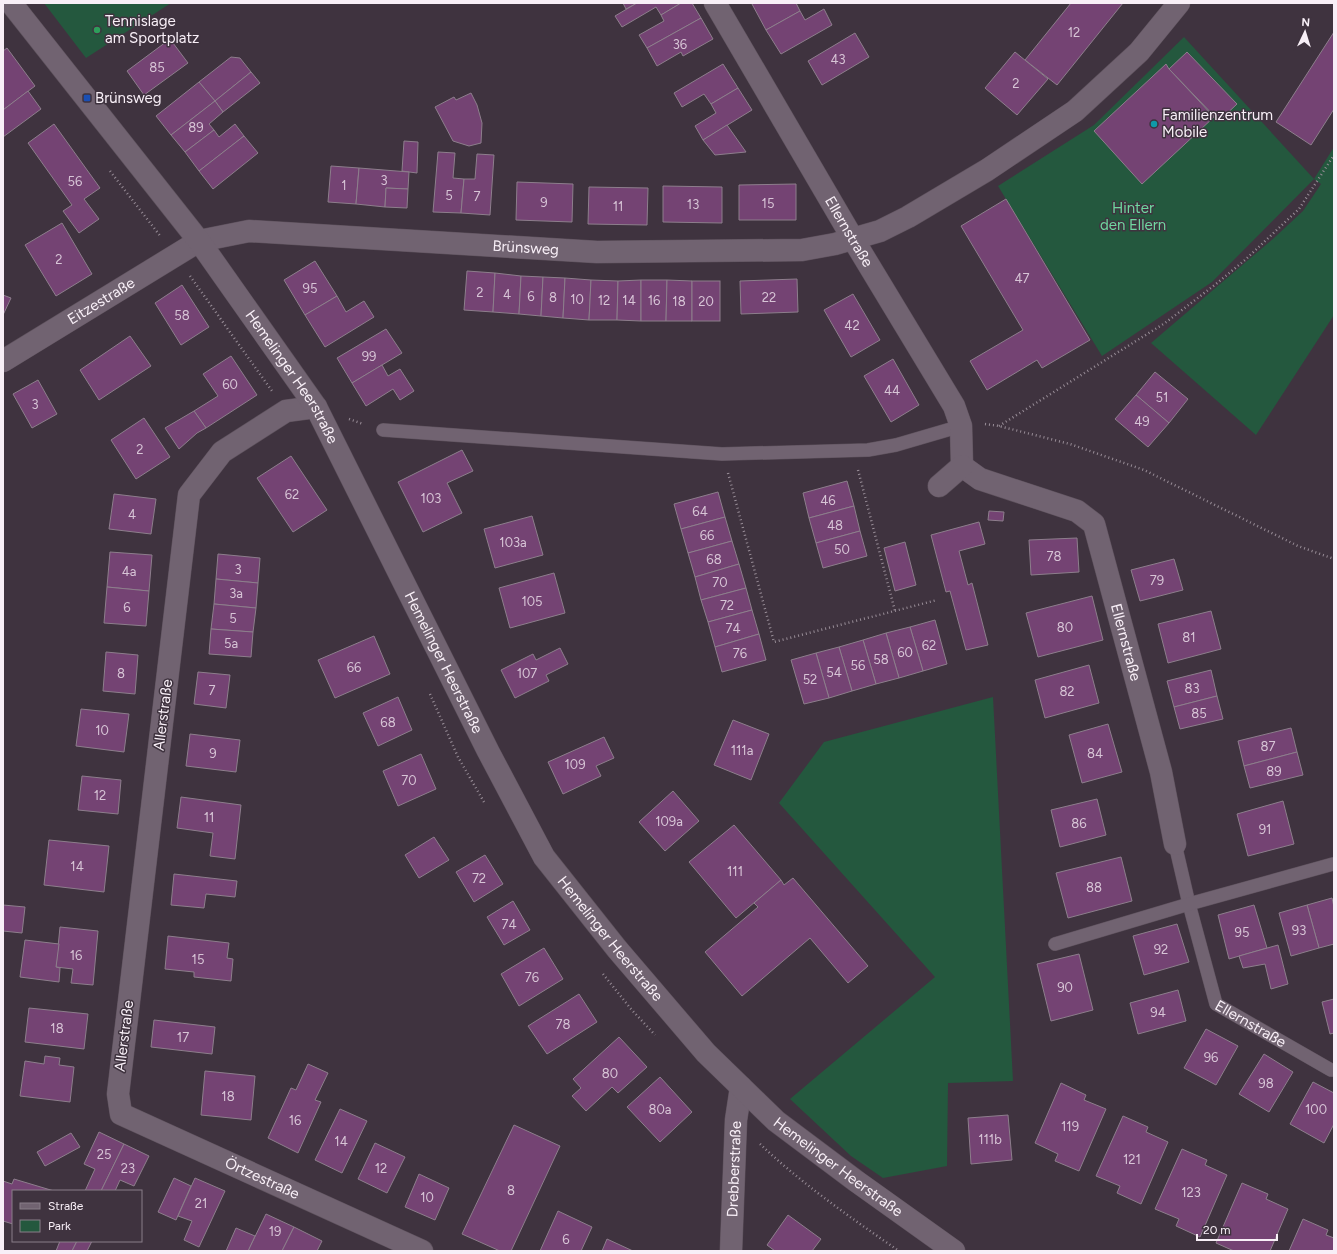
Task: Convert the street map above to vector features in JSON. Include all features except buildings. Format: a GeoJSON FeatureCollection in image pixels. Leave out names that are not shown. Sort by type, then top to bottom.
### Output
{"type":"FeatureCollection","features":[{"type":"Feature","properties":{"kind":"street","name":"Hemelinger Heerstraße"},"geometry":{"type":"LineString","coordinates":[[11,3],[199,241],[316,407],[488,751],[544,857],[617,949],[706,1053],[776,1121],[856,1181],[954,1251]]}},
{"type":"Feature","properties":{"kind":"street","name":"Ellernstraße"},"geometry":{"type":"LineString","coordinates":[[715,3],[853,239],[954,406],[961,426],[962,466],[980,479],[1077,511],[1094,524],[1161,772],[1175,844]]}},
{"type":"Feature","properties":{"kind":"street"},"geometry":{"type":"LineString","coordinates":[[853,239],[880,231],[908,217],[987,170],[1075,111],[1140,52],[1179,3]]}},
{"type":"Feature","properties":{"kind":"street","name":"Brünsweg"},"geometry":{"type":"LineString","coordinates":[[199,241],[249,231],[596,252],[802,250],[853,239]]}},
{"type":"Feature","properties":{"kind":"street","name":"Eitzestraße"},"geometry":{"type":"LineString","coordinates":[[4,360],[199,241]]}},
{"type":"Feature","properties":{"kind":"street","name":"Allerstraße"},"geometry":{"type":"LineString","coordinates":[[118,1094],[189,495],[222,452],[286,411],[316,407]]}},
{"type":"Feature","properties":{"kind":"street"},"geometry":{"type":"LineString","coordinates":[[939,486],[962,466]]}},
{"type":"Feature","properties":{"kind":"street","name":"Drebberstraße"},"geometry":{"type":"LineString","coordinates":[[731,1251],[736,1120],[741,1087]]}},
{"type":"Feature","properties":{"kind":"street","name":"Örtzestraße"},"geometry":{"type":"LineString","coordinates":[[118,1094],[121,1114],[422,1251]]}},
{"type":"Feature","properties":{"kind":"lane"},"geometry":{"type":"LineString","coordinates":[[383,430],[722,454],[868,450],[896,445],[961,426]]}},
{"type":"Feature","properties":{"kind":"lane","name":"Ellernstraße"},"geometry":{"type":"LineString","coordinates":[[1175,844],[1188,904],[1216,1004],[1331,1070],[1334,1070]]}},
{"type":"Feature","properties":{"kind":"lane"},"geometry":{"type":"LineString","coordinates":[[1055,944],[1188,904],[1333,864]]}},
{"type":"Feature","properties":{"kind":"path"},"geometry":{"type":"LineString","coordinates":[[999,426],[1165,323],[1216,284],[1245,260],[1299,209],[1334,155]]}},
{"type":"Feature","properties":{"kind":"path"},"geometry":{"type":"LineString","coordinates":[[961,426],[982,424],[999,426],[1070,444],[1144,470],[1298,546],[1334,559]]}},
{"type":"Feature","properties":{"kind":"path"},"geometry":{"type":"LineString","coordinates":[[852,450],[895,611]]}},
{"type":"Feature","properties":{"kind":"path"},"geometry":{"type":"LineString","coordinates":[[722,454],[774,642],[937,600]]}},
{"type":"Feature","properties":{"kind":"green space","name":"Tennislage am Sportplatz"},"geometry":{"type":"Polygon","coordinates":[[[44,3],[171,3],[86,58],[44,3]]]}},
{"type":"Feature","properties":{"kind":"green space","name":"Hinter den Ellern"},"geometry":{"type":"Polygon","coordinates":[[[1184,37],[1314,179],[1212,282],[1102,356],[998,186],[1094,125],[1184,37]]]}},
{"type":"Feature","properties":{"kind":"green space"},"geometry":{"type":"Polygon","coordinates":[[[1334,147],[1334,315],[1256,435],[1151,343],[1274,238],[1303,211],[1321,184],[1314,179],[1334,147]]]}},
{"type":"Feature","properties":{"kind":"green space"},"geometry":{"type":"Polygon","coordinates":[[[993,697],[1013,1081],[948,1083],[947,1166],[883,1178],[851,1156],[790,1099],[935,977],[779,803],[824,742],[993,697]]]}},
{"type":"Feature","properties":{"kind":"place","name":"Tennislage am Sportplatz"},"geometry":{"type":"Point","coordinates":[97,30]}},
{"type":"Feature","properties":{"kind":"place","name":"Brünsweg"},"geometry":{"type":"Point","coordinates":[87,98]}},
{"type":"Feature","properties":{"kind":"place","name":"Familienzentrum Mobile"},"geometry":{"type":"Point","coordinates":[1154,124]}}]}
